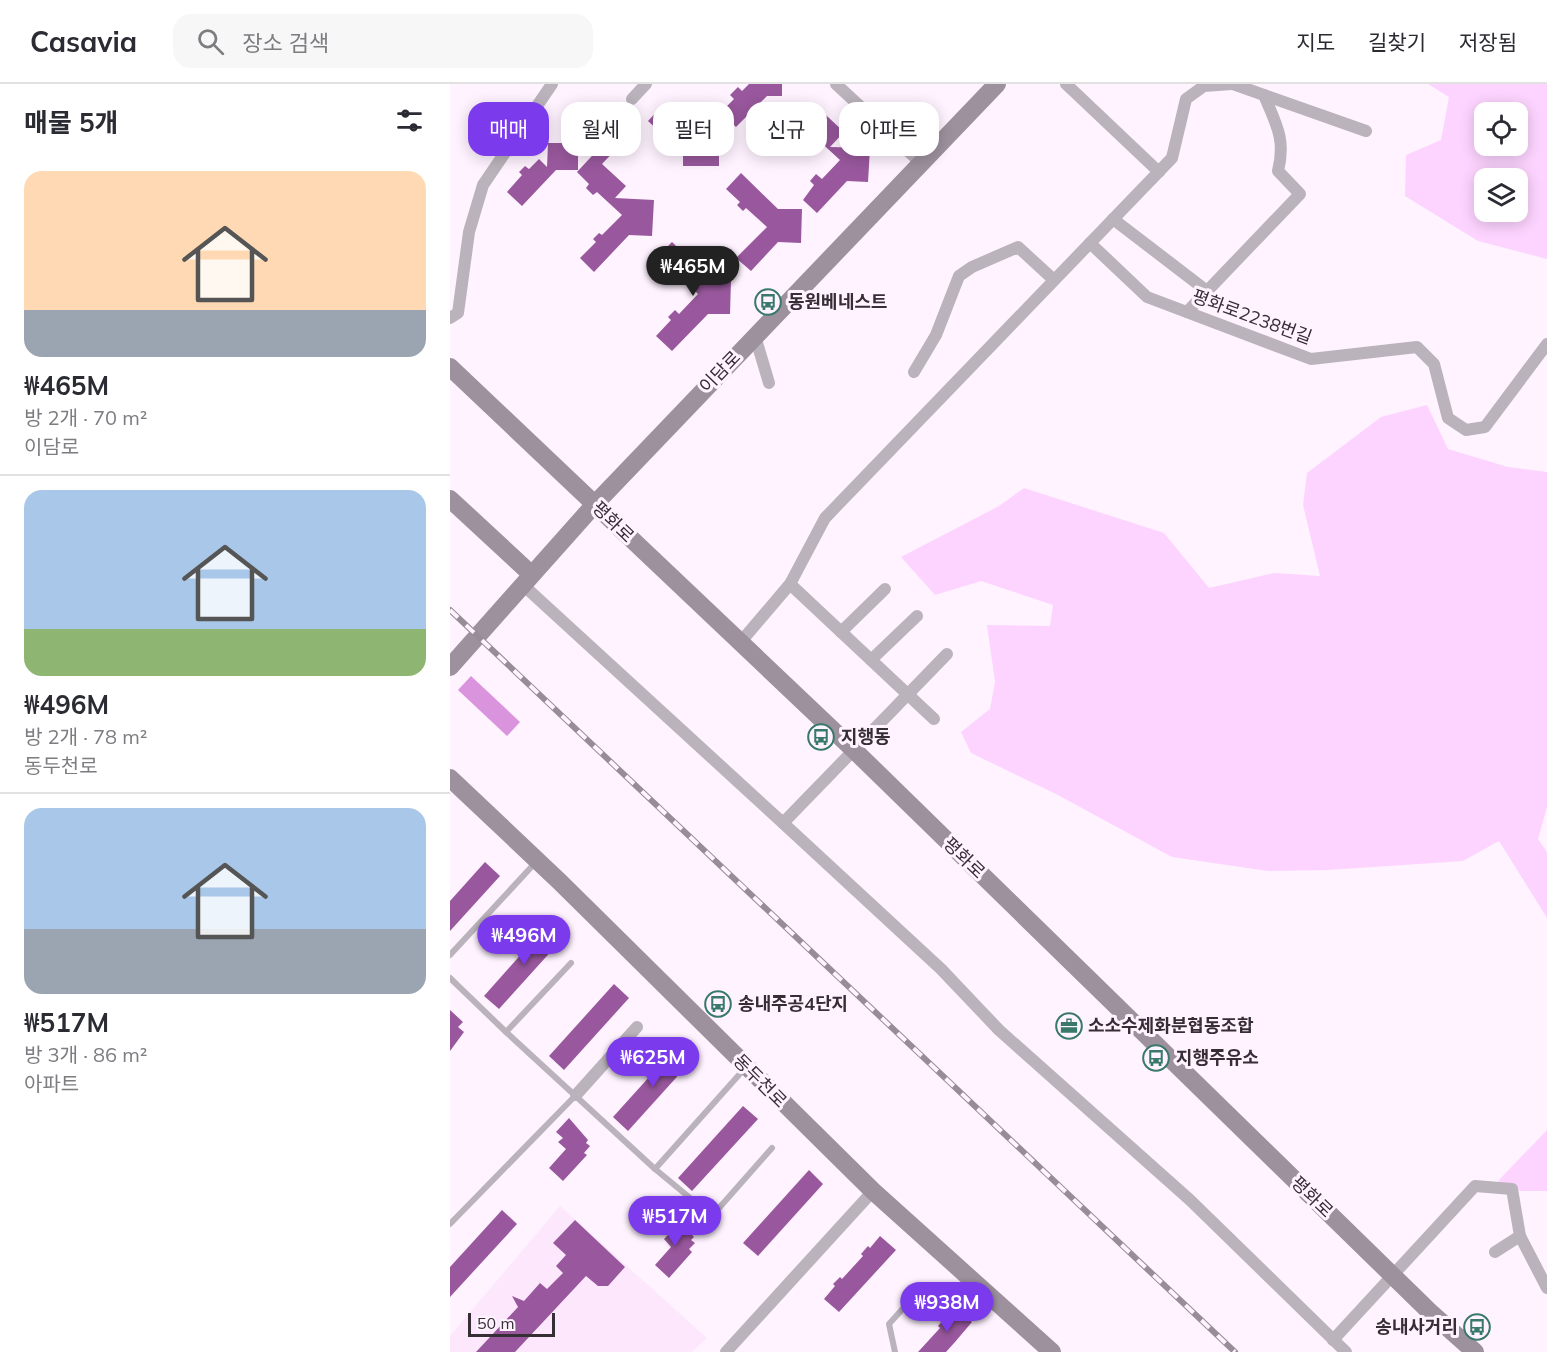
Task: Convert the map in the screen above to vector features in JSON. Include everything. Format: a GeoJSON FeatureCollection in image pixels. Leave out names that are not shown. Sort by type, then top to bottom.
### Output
{"type":"FeatureCollection","features":[{"type":"Feature","properties":{"kind":"street"},"geometry":{"type":"LineString","coordinates":[[450,318],[458,313],[469,232],[483,185],[552,84]]}},
{"type":"Feature","properties":{"kind":"street"},"geometry":{"type":"LineString","coordinates":[[632,99],[646,84]]}},
{"type":"Feature","properties":{"kind":"street"},"geometry":{"type":"LineString","coordinates":[[836,84],[920,162]]}},
{"type":"Feature","properties":{"kind":"street","name":"이담로"},"geometry":{"type":"LineString","coordinates":[[450,667],[595,504],[997,84]]}},
{"type":"Feature","properties":{"kind":"street"},"geometry":{"type":"LineString","coordinates":[[1066,84],[1159,172]]}},
{"type":"Feature","properties":{"kind":"street"},"geometry":{"type":"LineString","coordinates":[[739,644],[790,584],[825,518],[1172,158],[1186,99],[1204,86],[1233,84],[1366,131]]}},
{"type":"Feature","properties":{"kind":"street"},"geometry":{"type":"LineString","coordinates":[[1187,312],[1300,194],[1278,171],[1283,153],[1282,138],[1263,95]]}},
{"type":"Feature","properties":{"kind":"street"},"geometry":{"type":"LineString","coordinates":[[1113,219],[1207,291]]}},
{"type":"Feature","properties":{"kind":"street","name":"평화로2238번길"},"geometry":{"type":"LineString","coordinates":[[1090,243],[1147,297],[1311,358],[1417,347],[1434,364],[1449,418],[1466,430],[1485,427],[1547,345]]}},
{"type":"Feature","properties":{"kind":"street"},"geometry":{"type":"LineString","coordinates":[[914,372],[936,335],[959,276],[972,267],[1018,247],[1054,280]]}},
{"type":"Feature","properties":{"kind":"street"},"geometry":{"type":"LineString","coordinates":[[755,336],[769,383]]}},
{"type":"Feature","properties":{"kind":"street","name":"평화로"},"geometry":{"type":"LineString","coordinates":[[450,367],[739,644],[855,751],[1393,1276],[1474,1352]]}},
{"type":"Feature","properties":{"kind":"street"},"geometry":{"type":"LineString","coordinates":[[450,499],[526,579],[783,823],[941,969],[999,1030],[1190,1200],[1346,1352]]}},
{"type":"Feature","properties":{"kind":"street"},"geometry":{"type":"LineString","coordinates":[[790,584],[934,719]]}},
{"type":"Feature","properties":{"kind":"street"},"geometry":{"type":"LineString","coordinates":[[841,632],[885,589]]}},
{"type":"Feature","properties":{"kind":"street"},"geometry":{"type":"LineString","coordinates":[[871,660],[917,616]]}},
{"type":"Feature","properties":{"kind":"street"},"geometry":{"type":"LineString","coordinates":[[783,823],[947,654]]}},
{"type":"Feature","properties":{"kind":"street","name":"동두천로"},"geometry":{"type":"LineString","coordinates":[[450,778],[538,861],[873,1191],[1052,1352]]}},
{"type":"Feature","properties":{"kind":"street"},"geometry":{"type":"LineString","coordinates":[[576,1095],[637,1028]]}},
{"type":"Feature","properties":{"kind":"street"},"geometry":{"type":"LineString","coordinates":[[1333,1340],[1475,1186],[1512,1189],[1520,1236],[1547,1288]]}},
{"type":"Feature","properties":{"kind":"street"},"geometry":{"type":"LineString","coordinates":[[726,1352],[873,1191]]}},
{"type":"Feature","properties":{"kind":"street"},"geometry":{"type":"LineString","coordinates":[[1495,1252],[1520,1236]]}},
{"type":"Feature","properties":{"kind":"lane"},"geometry":{"type":"LineString","coordinates":[[450,956],[538,861]]}},
{"type":"Feature","properties":{"kind":"lane"},"geometry":{"type":"LineString","coordinates":[[506,1032],[571,963]]}},
{"type":"Feature","properties":{"kind":"lane"},"geometry":{"type":"LineString","coordinates":[[450,978],[655,1169],[712,1216],[772,1148]]}},
{"type":"Feature","properties":{"kind":"lane"},"geometry":{"type":"LineString","coordinates":[[655,1169],[746,1067]]}},
{"type":"Feature","properties":{"kind":"lane"},"geometry":{"type":"LineString","coordinates":[[450,1224],[576,1095]]}},
{"type":"Feature","properties":{"kind":"lane"},"geometry":{"type":"LineString","coordinates":[[895,1352],[889,1324],[916,1294]]}},
{"type":"Feature","properties":{"kind":"shaded area"},"geometry":{"type":"Polygon","coordinates":[[[1428,84],[1547,84],[1547,259],[1478,241],[1405,196],[1406,155],[1441,140],[1449,97],[1428,84]]]}},
{"type":"Feature","properties":{"kind":"shaded area"},"geometry":{"type":"Polygon","coordinates":[[[1427,405],[1448,449],[1508,467],[1547,472],[1547,807],[1538,839],[1547,852],[1547,918],[1499,841],[1463,861],[1328,870],[1268,871],[1172,857],[1056,794],[971,753],[961,732],[990,709],[995,682],[987,625],[1050,626],[1053,605],[981,581],[935,595],[901,557],[999,506],[1024,488],[1164,533],[1209,588],[1274,573],[1320,576],[1303,505],[1307,473],[1381,417],[1427,405]]]}},
{"type":"Feature","properties":{"kind":"shaded area"},"geometry":{"type":"Polygon","coordinates":[[[471,676],[520,722],[507,736],[458,690],[471,676]]]}},
{"type":"Feature","properties":{"kind":"shaded area"},"geometry":{"type":"Polygon","coordinates":[[[1547,1130],[1547,1191],[1521,1191],[1498,1181],[1547,1130]]]}},
{"type":"Feature","properties":{"kind":"shaded area"},"geometry":{"type":"Polygon","coordinates":[[[560,1206],[707,1338],[692,1352],[450,1352],[450,1336],[560,1206]]]}},
{"type":"Feature","properties":{"kind":"building"},"geometry":{"type":"Polygon","coordinates":[[[749,84],[782,84],[782,96],[767,96],[761,102],[746,102],[746,117],[736,127],[734,125],[734,102],[731,102],[734,99],[730,95],[738,87],[742,91],[749,84]]]}},
{"type":"Feature","properties":{"kind":"building"},"geometry":{"type":"Polygon","coordinates":[[[653,116],[653,126],[648,121],[653,116]]]}},
{"type":"Feature","properties":{"kind":"building"},"geometry":{"type":"Polygon","coordinates":[[[827,116],[839,127],[839,137],[830,147],[839,147],[839,156],[870,156],[868,182],[847,181],[817,213],[803,200],[814,185],[810,181],[816,174],[822,179],[840,160],[827,148],[827,116]]]}},
{"type":"Feature","properties":{"kind":"building"},"geometry":{"type":"Polygon","coordinates":[[[549,143],[561,143],[561,156],[578,156],[578,170],[556,170],[522,206],[507,192],[522,175],[519,172],[525,166],[529,169],[539,159],[547,167],[549,143]]]}},
{"type":"Feature","properties":{"kind":"building"},"geometry":{"type":"Polygon","coordinates":[[[592,156],[610,156],[602,164],[626,186],[615,198],[654,200],[652,236],[629,235],[594,272],[580,258],[596,242],[593,239],[599,233],[602,235],[622,215],[597,192],[593,195],[586,188],[589,184],[577,172],[592,156]]]}},
{"type":"Feature","properties":{"kind":"building"},"geometry":{"type":"Polygon","coordinates":[[[683,156],[719,156],[719,166],[683,166],[683,156]]]}},
{"type":"Feature","properties":{"kind":"building"},"geometry":{"type":"Polygon","coordinates":[[[741,173],[778,209],[802,209],[801,243],[778,242],[751,271],[736,258],[767,227],[746,208],[743,211],[737,205],[740,202],[726,189],[741,173]]]}},
{"type":"Feature","properties":{"kind":"building"},"geometry":{"type":"Polygon","coordinates":[[[672,242],[710,279],[731,280],[730,314],[708,314],[672,351],[656,336],[671,320],[668,317],[675,310],[679,314],[698,294],[679,275],[675,280],[668,273],[671,269],[658,256],[672,242]]]}},
{"type":"Feature","properties":{"kind":"building"},"geometry":{"type":"Polygon","coordinates":[[[485,862],[500,876],[450,931],[450,901],[485,862]]]}},
{"type":"Feature","properties":{"kind":"building"},"geometry":{"type":"Polygon","coordinates":[[[549,923],[564,937],[499,1009],[484,996],[549,923]]]}},
{"type":"Feature","properties":{"kind":"building"},"geometry":{"type":"Polygon","coordinates":[[[614,984],[629,998],[564,1070],[549,1056],[614,984]]]}},
{"type":"Feature","properties":{"kind":"building"},"geometry":{"type":"Polygon","coordinates":[[[450,1010],[463,1022],[458,1027],[464,1032],[450,1051],[450,1010]]]}},
{"type":"Feature","properties":{"kind":"building"},"geometry":{"type":"Polygon","coordinates":[[[678,1045],[693,1059],[628,1131],[613,1117],[678,1045]]]}},
{"type":"Feature","properties":{"kind":"building"},"geometry":{"type":"Polygon","coordinates":[[[743,1106],[758,1119],[692,1191],[678,1178],[743,1106]]]}},
{"type":"Feature","properties":{"kind":"building"},"geometry":{"type":"Polygon","coordinates":[[[569,1118],[588,1140],[586,1143],[590,1146],[584,1153],[587,1155],[563,1181],[549,1168],[566,1149],[558,1142],[563,1138],[556,1132],[569,1118]]]}},
{"type":"Feature","properties":{"kind":"building"},"geometry":{"type":"Polygon","coordinates":[[[809,1170],[823,1184],[758,1256],[743,1243],[809,1170]]]}},
{"type":"Feature","properties":{"kind":"building"},"geometry":{"type":"Polygon","coordinates":[[[502,1210],[517,1224],[450,1297],[450,1267],[502,1210]]]}},
{"type":"Feature","properties":{"kind":"building"},"geometry":{"type":"Polygon","coordinates":[[[674,1215],[694,1237],[691,1240],[695,1243],[689,1249],[692,1252],[669,1278],[655,1265],[671,1247],[664,1239],[668,1235],[662,1229],[674,1215]]]}},
{"type":"Feature","properties":{"kind":"building"},"geometry":{"type":"Polygon","coordinates":[[[575,1220],[625,1267],[608,1286],[598,1286],[586,1276],[515,1352],[476,1352],[518,1307],[512,1296],[524,1301],[540,1283],[547,1289],[563,1273],[556,1266],[566,1255],[553,1243],[575,1220]]]}},
{"type":"Feature","properties":{"kind":"building"},"geometry":{"type":"Polygon","coordinates":[[[880,1236],[896,1250],[839,1312],[824,1299],[835,1286],[833,1284],[840,1277],[842,1279],[863,1256],[861,1254],[868,1246],[870,1248],[880,1236]]]}},
{"type":"Feature","properties":{"kind":"building"},"geometry":{"type":"Polygon","coordinates":[[[957,1309],[972,1322],[946,1352],[918,1352],[940,1328],[938,1326],[945,1318],[947,1320],[957,1309]]]}},
{"type":"Feature","properties":{"kind":"railway"},"geometry":{"type":"LineString","coordinates":[[450,610],[1235,1352]]}},
{"type":"Feature","properties":{"kind":"place","name":"동원베네스트"},"geometry":{"type":"Point","coordinates":[768,302]}},
{"type":"Feature","properties":{"kind":"place","name":"지행동"},"geometry":{"type":"Point","coordinates":[821,737]}},
{"type":"Feature","properties":{"kind":"place","name":"송내주공4단지"},"geometry":{"type":"Point","coordinates":[718,1004]}},
{"type":"Feature","properties":{"kind":"place","name":"소소수제화분협동조합"},"geometry":{"type":"Point","coordinates":[1069,1026]}},
{"type":"Feature","properties":{"kind":"place","name":"지행주유소"},"geometry":{"type":"Point","coordinates":[1156,1058]}},
{"type":"Feature","properties":{"kind":"place","name":"송내사거리"},"geometry":{"type":"Point","coordinates":[1477,1327]}}]}
